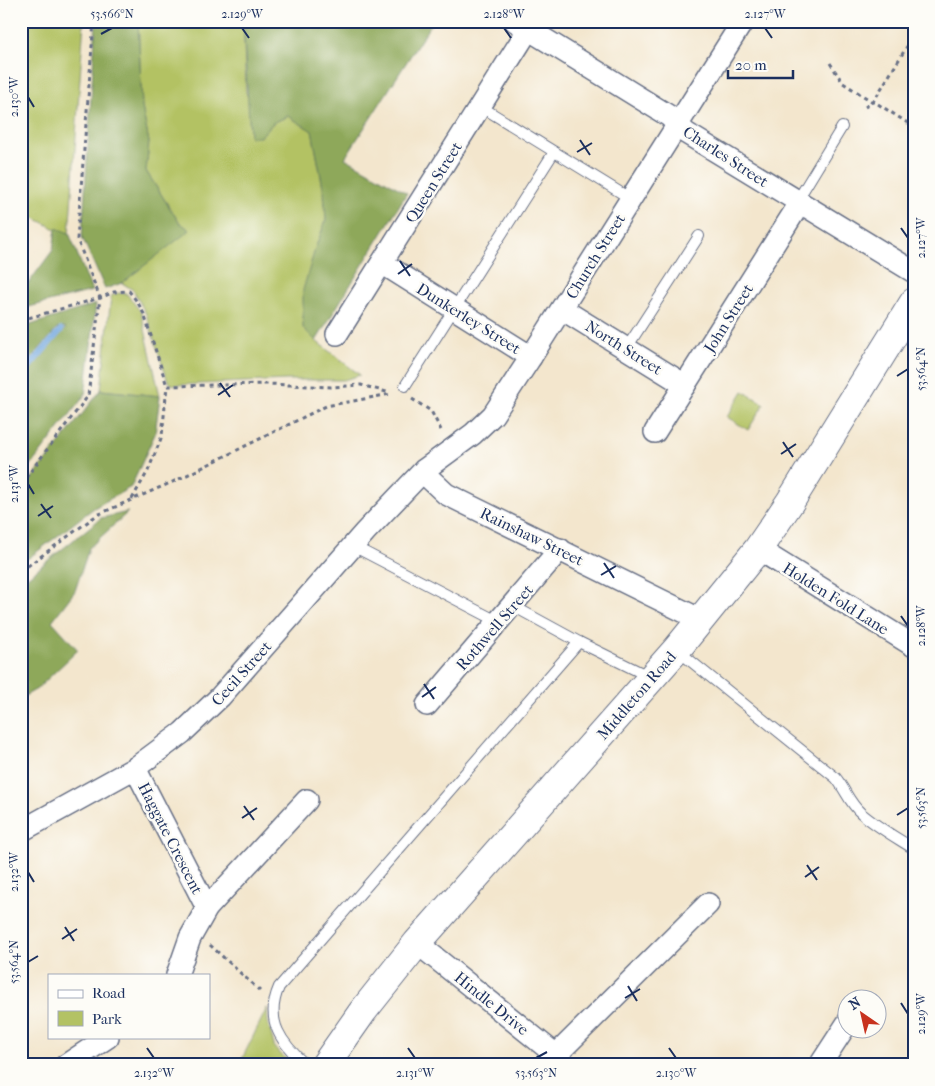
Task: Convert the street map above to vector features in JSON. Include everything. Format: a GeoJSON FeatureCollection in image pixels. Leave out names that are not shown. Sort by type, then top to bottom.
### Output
{"type":"FeatureCollection","features":[{"type":"Feature","properties":{"kind":"main road","name":"Middleton Road"},"geometry":{"type":"LineString","coordinates":[[325,1065],[363,1011],[417,943],[652,678],[700,622],[758,549],[790,502],[914,302]]}},
{"type":"Feature","properties":{"kind":"street","name":"Church Street"},"geometry":{"type":"LineString","coordinates":[[424,470],[473,434],[493,415],[532,357],[743,21]]}},
{"type":"Feature","properties":{"kind":"street","name":"Charles Street"},"geometry":{"type":"LineString","coordinates":[[521,25],[669,116],[686,134],[914,272]]}},
{"type":"Feature","properties":{"kind":"street","name":"Queen Street"},"geometry":{"type":"LineString","coordinates":[[337,334],[480,106],[521,25]]}},
{"type":"Feature","properties":{"kind":"street","name":"John Street"},"geometry":{"type":"LineString","coordinates":[[655,432],[798,202]]}},
{"type":"Feature","properties":{"kind":"street","name":"Dunkerley Street"},"geometry":{"type":"LineString","coordinates":[[382,263],[532,357]]}},
{"type":"Feature","properties":{"kind":"street","name":"North Street"},"geometry":{"type":"LineString","coordinates":[[562,309],[685,386]]}},
{"type":"Feature","properties":{"kind":"street","name":"Cecil Street"},"geometry":{"type":"LineString","coordinates":[[21,831],[135,768],[182,734],[220,697],[353,546],[424,470]]}},
{"type":"Feature","properties":{"kind":"street","name":"Rainshaw Street"},"geometry":{"type":"LineString","coordinates":[[424,470],[430,479],[446,494],[689,614],[700,622]]}},
{"type":"Feature","properties":{"kind":"street","name":"Rothwell Street"},"geometry":{"type":"LineString","coordinates":[[427,705],[560,549]]}},
{"type":"Feature","properties":{"kind":"street","name":"Holden Fold Lane"},"geometry":{"type":"LineString","coordinates":[[758,549],[914,646]]}},
{"type":"Feature","properties":{"kind":"street","name":"Haggate Crescent"},"geometry":{"type":"LineString","coordinates":[[135,768],[207,908]]}},
{"type":"Feature","properties":{"kind":"street","name":"Haggate Crescent"},"geometry":{"type":"LineString","coordinates":[[177,974],[193,934],[207,908],[307,800]]}},
{"type":"Feature","properties":{"kind":"street"},"geometry":{"type":"LineString","coordinates":[[561,1060],[708,904]]}},
{"type":"Feature","properties":{"kind":"street","name":"Hindle Drive"},"geometry":{"type":"LineString","coordinates":[[417,943],[561,1060]]}},
{"type":"Feature","properties":{"kind":"street"},"geometry":{"type":"LineString","coordinates":[[820,1065],[838,1037]]}},
{"type":"Feature","properties":{"kind":"street"},"geometry":{"type":"LineString","coordinates":[[66,1065],[106,1038]]}},
{"type":"Feature","properties":{"kind":"lane"},"geometry":{"type":"LineString","coordinates":[[480,106],[630,199]]}},
{"type":"Feature","properties":{"kind":"lane"},"geometry":{"type":"LineString","coordinates":[[798,202],[842,127]]}},
{"type":"Feature","properties":{"kind":"lane"},"geometry":{"type":"LineString","coordinates":[[405,386],[554,152]]}},
{"type":"Feature","properties":{"kind":"lane"},"geometry":{"type":"LineString","coordinates":[[626,349],[699,236]]}},
{"type":"Feature","properties":{"kind":"lane"},"geometry":{"type":"LineString","coordinates":[[353,546],[506,614],[579,642],[652,678]]}},
{"type":"Feature","properties":{"kind":"lane"},"geometry":{"type":"LineString","coordinates":[[306,1065],[281,1039],[274,1023],[274,998],[279,988],[579,642]]}},
{"type":"Feature","properties":{"kind":"lane"},"geometry":{"type":"LineString","coordinates":[[677,649],[836,778],[852,803],[861,813],[914,849]]}},
{"type":"Feature","properties":{"kind":"path"},"geometry":{"type":"LineString","coordinates":[[21,484],[88,396],[100,298],[77,238],[94,21]]}},
{"type":"Feature","properties":{"kind":"path"},"geometry":{"type":"LineString","coordinates":[[865,107],[873,102],[914,35]]}},
{"type":"Feature","properties":{"kind":"path"},"geometry":{"type":"LineString","coordinates":[[830,63],[843,83],[873,102]]}},
{"type":"Feature","properties":{"kind":"path"},"geometry":{"type":"LineString","coordinates":[[878,104],[914,127]]}},
{"type":"Feature","properties":{"kind":"path"},"geometry":{"type":"LineString","coordinates":[[21,320],[100,298],[114,292],[129,291],[138,303],[167,386],[162,436],[148,471],[132,500]]}},
{"type":"Feature","properties":{"kind":"path"},"geometry":{"type":"LineString","coordinates":[[167,386],[268,384],[331,387],[361,385],[399,396]]}},
{"type":"Feature","properties":{"kind":"path"},"geometry":{"type":"LineString","coordinates":[[21,571],[97,515],[177,480],[326,406],[391,394]]}},
{"type":"Feature","properties":{"kind":"path"},"geometry":{"type":"LineString","coordinates":[[407,398],[415,400],[431,411],[451,449]]}},
{"type":"Feature","properties":{"kind":"path"},"geometry":{"type":"LineString","coordinates":[[193,934],[206,942],[263,994],[274,998]]}},
{"type":"Feature","properties":{"kind":"green space"},"geometry":{"type":"Polygon","coordinates":[[[21,21],[84,21],[69,236],[21,211],[21,21]]]}},
{"type":"Feature","properties":{"kind":"green space"},"geometry":{"type":"Polygon","coordinates":[[[96,21],[138,21],[142,107],[149,142],[146,171],[179,222],[190,230],[122,283],[105,289],[82,237],[96,21]]]}},
{"type":"Feature","properties":{"kind":"green space"},"geometry":{"type":"Polygon","coordinates":[[[138,21],[243,21],[246,92],[260,137],[273,123],[288,116],[312,130],[324,192],[326,220],[315,249],[303,328],[316,341],[360,375],[344,380],[287,380],[177,385],[171,384],[167,379],[146,314],[133,290],[122,283],[189,230],[179,222],[146,171],[149,142],[142,107],[138,21]]]}},
{"type":"Feature","properties":{"kind":"green space"},"geometry":{"type":"Polygon","coordinates":[[[243,21],[433,21],[345,158],[407,193],[316,341],[303,328],[303,290],[326,220],[324,192],[312,131],[288,116],[273,123],[260,137],[250,137],[243,21]]]}},
{"type":"Feature","properties":{"kind":"green space"},"geometry":{"type":"Polygon","coordinates":[[[56,228],[69,233],[92,291],[21,309],[21,293],[53,250],[56,228]]]}},
{"type":"Feature","properties":{"kind":"green space"},"geometry":{"type":"Polygon","coordinates":[[[118,293],[127,294],[141,312],[160,396],[101,390],[111,296],[118,293]]]}},
{"type":"Feature","properties":{"kind":"green space"},"geometry":{"type":"Polygon","coordinates":[[[96,304],[85,395],[21,478],[21,380],[66,328],[58,328],[21,370],[21,328],[96,304]]]}},
{"type":"Feature","properties":{"kind":"green space"},"geometry":{"type":"Polygon","coordinates":[[[101,390],[160,396],[155,434],[131,487],[94,508],[21,564],[21,492],[101,390]]]}},
{"type":"Feature","properties":{"kind":"green space"},"geometry":{"type":"Polygon","coordinates":[[[743,391],[764,404],[748,430],[727,417],[743,391]]]}},
{"type":"Feature","properties":{"kind":"green space"},"geometry":{"type":"Polygon","coordinates":[[[128,512],[89,548],[75,591],[52,621],[78,650],[37,689],[21,698],[21,582],[101,518],[128,512]]]}},
{"type":"Feature","properties":{"kind":"green space"},"geometry":{"type":"Polygon","coordinates":[[[267,1008],[268,1022],[275,1049],[293,1065],[239,1065],[267,1008]]]}},
{"type":"Feature","properties":{"kind":"waterway"},"geometry":{"type":"LineString","coordinates":[[21,376],[61,330]]}}]}
